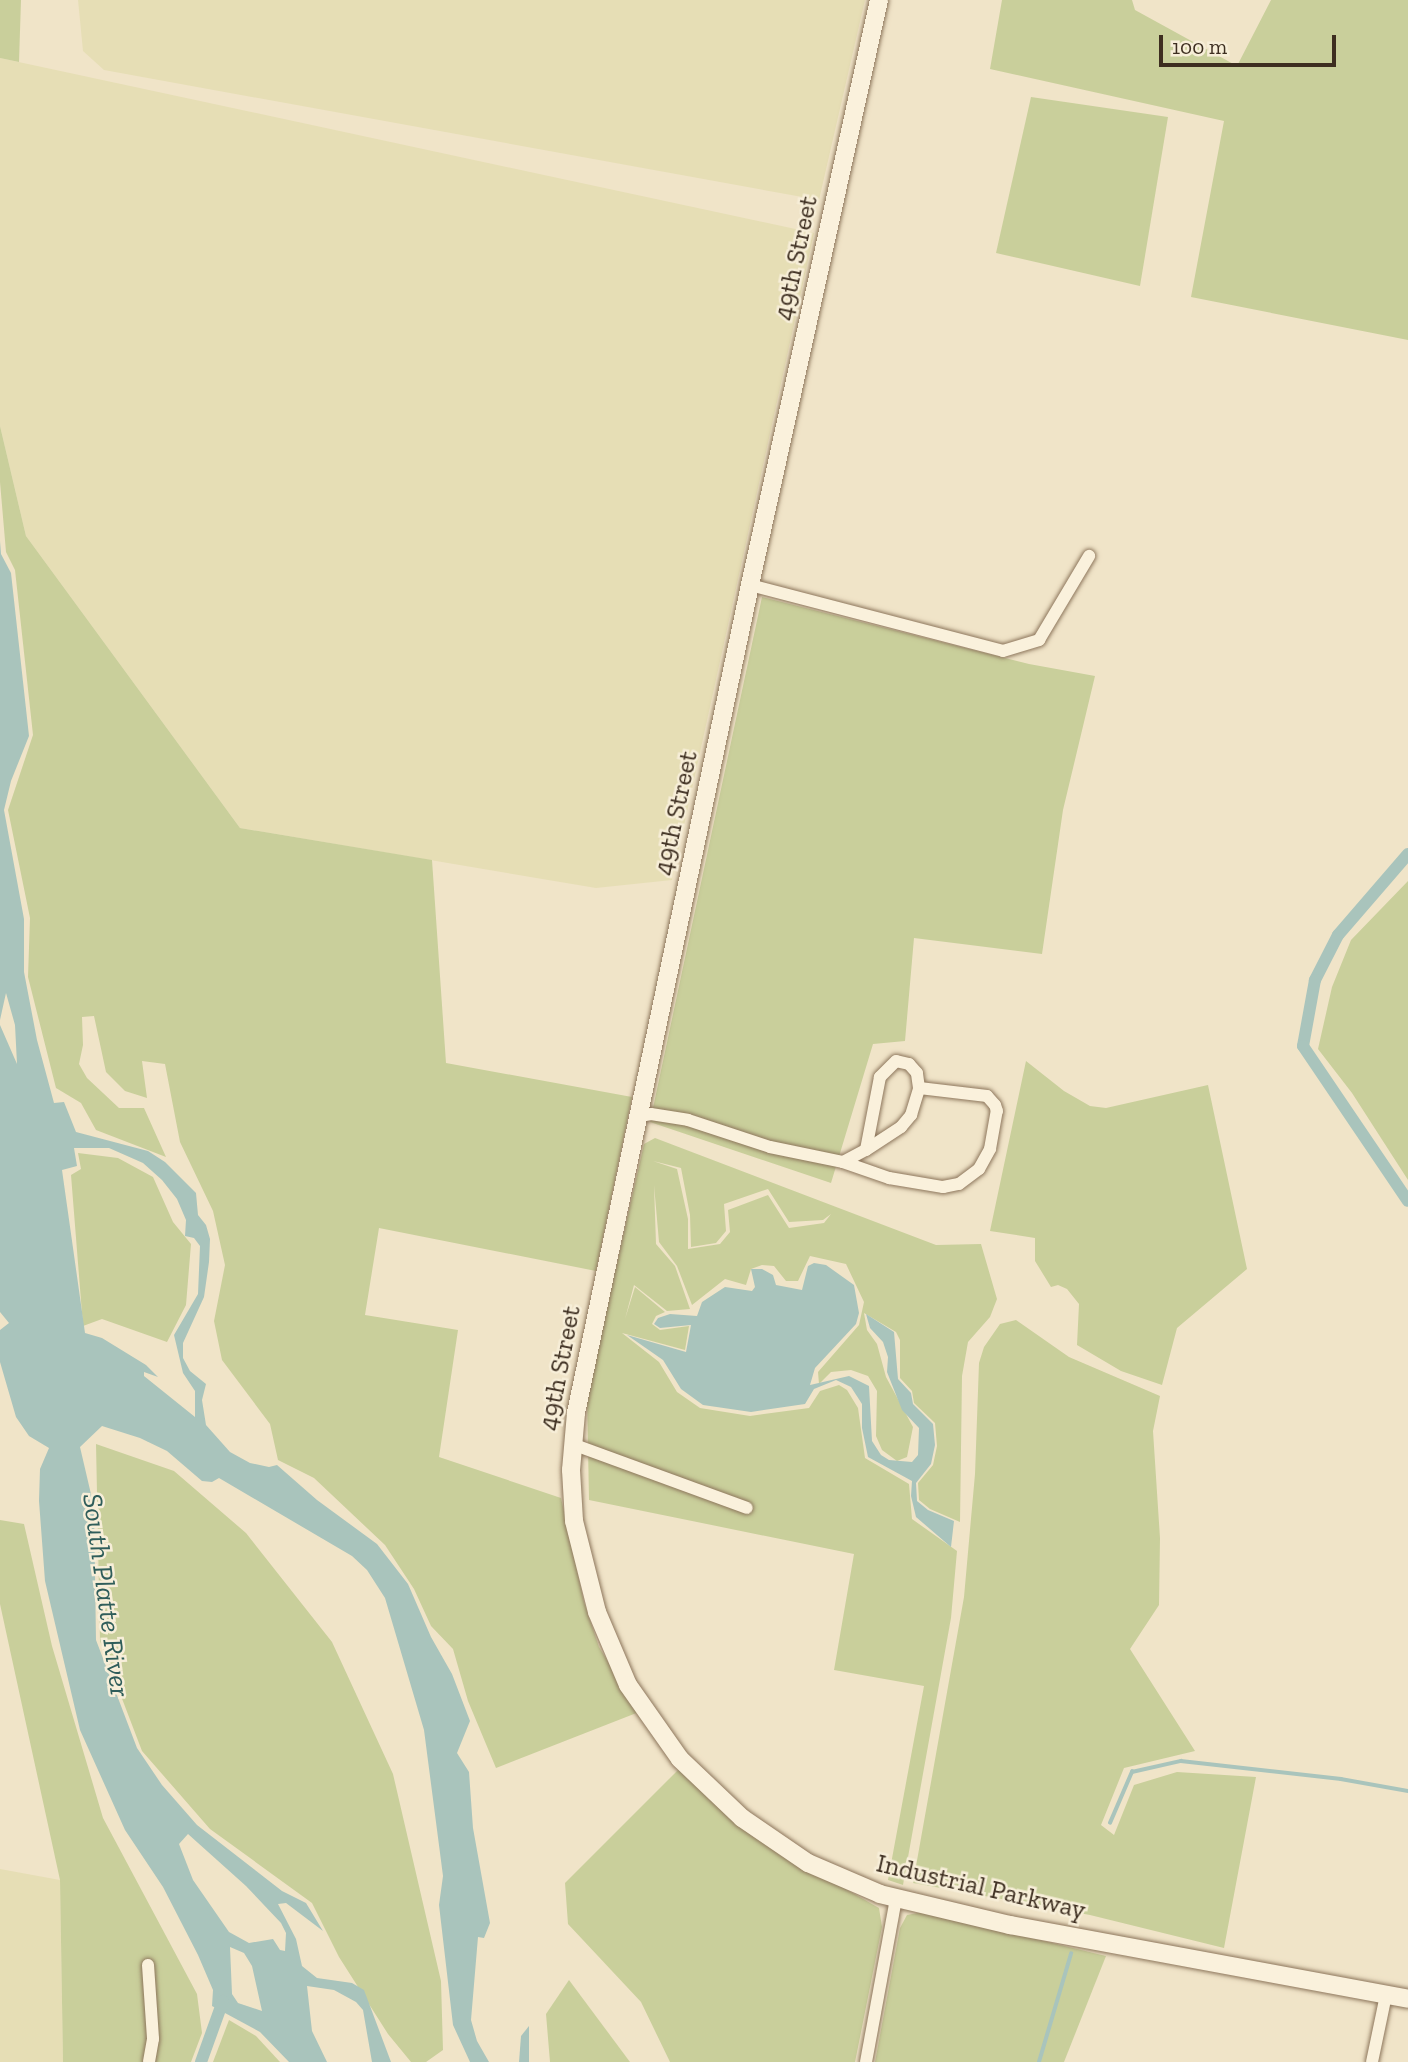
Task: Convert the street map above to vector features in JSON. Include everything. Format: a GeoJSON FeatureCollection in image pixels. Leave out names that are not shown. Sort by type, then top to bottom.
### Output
{"type":"FeatureCollection","features":[{"type":"Feature","properties":{"kind":"street","name":"49th Street"},"geometry":{"type":"LineString","coordinates":[[606,1637],[576,1533],[572,1495],[572,1444],[583,1377],[750,585],[879,0]]}},
{"type":"Feature","properties":{"kind":"street"},"geometry":{"type":"LineString","coordinates":[[750,585],[1003,651],[1039,640],[1088,556]]}},
{"type":"Feature","properties":{"kind":"street"},"geometry":{"type":"LineString","coordinates":[[843,1162],[866,1150],[901,1127],[911,1115],[919,1088],[916,1073],[909,1064],[897,1061],[880,1077],[866,1150]]}},
{"type":"Feature","properties":{"kind":"street"},"geometry":{"type":"LineString","coordinates":[[640,1116],[651,1114],[688,1120],[770,1147],[843,1162],[889,1178],[943,1187],[958,1184],[979,1169],[990,1149],[997,1111],[995,1105],[987,1096],[919,1088]]}},
{"type":"Feature","properties":{"kind":"street"},"geometry":{"type":"LineString","coordinates":[[572,1444],[747,1508]]}},
{"type":"Feature","properties":{"kind":"street","name":"Industrial Parkway"},"geometry":{"type":"LineString","coordinates":[[606,1637],[628,1685],[653,1725],[712,1793],[742,1818],[808,1863],[896,1899],[1010,1925],[1408,1999]]}},
{"type":"Feature","properties":{"kind":"street"},"geometry":{"type":"LineString","coordinates":[[866,2062],[896,1899]]}},
{"type":"Feature","properties":{"kind":"street"},"geometry":{"type":"LineString","coordinates":[[148,1965],[153,2039],[149,2062]]}},
{"type":"Feature","properties":{"kind":"street"},"geometry":{"type":"LineString","coordinates":[[1372,2062],[1386,1994]]}},
{"type":"Feature","properties":{"kind":"shaded area"},"geometry":{"type":"Polygon","coordinates":[[[78,0],[865,0],[819,200],[104,70],[83,51],[78,0]]]}},
{"type":"Feature","properties":{"kind":"shaded area"},"geometry":{"type":"Polygon","coordinates":[[[0,58],[814,233],[672,880],[596,888],[240,828],[26,536],[0,426],[0,58]]]}},
{"type":"Feature","properties":{"kind":"shaded area"},"geometry":{"type":"Polygon","coordinates":[[[0,1869],[60,1880],[63,2062],[0,2062],[0,1869]]]}},
{"type":"Feature","properties":{"kind":"green space"},"geometry":{"type":"Polygon","coordinates":[[[0,0],[21,0],[19,62],[0,58],[0,0]]]}},
{"type":"Feature","properties":{"kind":"green space"},"geometry":{"type":"Polygon","coordinates":[[[1002,0],[1132,0],[1135,10],[1237,66],[1271,0],[1408,0],[1408,340],[1191,297],[1224,121],[990,69],[1002,0]]]}},
{"type":"Feature","properties":{"kind":"green space"},"geometry":{"type":"Polygon","coordinates":[[[1031,97],[1168,117],[1140,286],[996,253],[1031,97]]]}},
{"type":"Feature","properties":{"kind":"green space"},"geometry":{"type":"Polygon","coordinates":[[[0,426],[26,536],[240,828],[432,860],[446,1063],[632,1097],[596,1271],[379,1228],[365,1315],[458,1330],[439,1457],[561,1498],[584,1602],[599,1647],[639,1712],[496,1768],[468,1701],[453,1649],[431,1626],[414,1589],[385,1545],[314,1478],[278,1460],[270,1424],[222,1360],[214,1321],[225,1265],[213,1211],[180,1142],[165,1064],[142,1061],[147,1098],[125,1091],[106,1072],[94,1016],[82,1017],[83,1045],[79,1064],[87,1078],[119,1108],[144,1108],[166,1157],[96,1130],[81,1103],[56,1088],[28,977],[30,918],[8,810],[33,735],[15,570],[6,552],[0,482],[0,426]]]}},
{"type":"Feature","properties":{"kind":"green space"},"geometry":{"type":"Polygon","coordinates":[[[762,597],[1029,664],[1095,676],[1063,810],[1042,954],[914,938],[905,1041],[873,1044],[831,1183],[650,1122],[762,597]]]}},
{"type":"Feature","properties":{"kind":"green space"},"geometry":{"type":"Polygon","coordinates":[[[1408,881],[1408,1180],[1352,1093],[1318,1049],[1332,987],[1351,940],[1408,881]]]}},
{"type":"Feature","properties":{"kind":"green space"},"geometry":{"type":"Polygon","coordinates":[[[1026,1061],[1064,1091],[1090,1106],[1106,1108],[1208,1085],[1247,1269],[1177,1328],[1162,1385],[1121,1371],[1077,1345],[1079,1304],[1067,1289],[1058,1285],[1051,1287],[1035,1261],[1035,1238],[990,1231],[1026,1061]]]}},
{"type":"Feature","properties":{"kind":"green space"},"geometry":{"type":"Polygon","coordinates":[[[655,1138],[936,1245],[981,1244],[997,1299],[990,1317],[968,1342],[962,1376],[960,1522],[930,1509],[919,1500],[918,1483],[933,1465],[937,1446],[935,1423],[914,1403],[912,1391],[900,1378],[900,1340],[896,1332],[864,1313],[867,1330],[877,1344],[886,1377],[913,1427],[907,1457],[897,1461],[882,1450],[876,1436],[877,1391],[868,1376],[851,1370],[831,1372],[819,1384],[818,1372],[859,1325],[864,1302],[846,1264],[810,1256],[798,1281],[786,1281],[774,1266],[762,1265],[751,1269],[746,1285],[725,1279],[692,1305],[677,1266],[659,1242],[654,1185],[656,1244],[675,1266],[690,1309],[667,1311],[634,1285],[625,1319],[635,1287],[665,1312],[656,1316],[652,1324],[660,1330],[689,1326],[685,1350],[622,1333],[659,1362],[677,1392],[700,1408],[750,1416],[809,1408],[820,1391],[839,1385],[847,1390],[858,1408],[865,1458],[909,1484],[912,1519],[957,1551],[951,1618],[903,1885],[888,1880],[924,1686],[834,1670],[854,1554],[589,1500],[587,1395],[644,1144],[655,1138]],[[653,1161],[677,1169],[688,1219],[688,1249],[720,1244],[730,1232],[728,1210],[768,1195],[789,1228],[824,1223],[831,1214],[823,1220],[789,1222],[768,1189],[724,1204],[726,1231],[716,1243],[691,1247],[690,1215],[681,1168],[653,1161]]]}},
{"type":"Feature","properties":{"kind":"green space"},"geometry":{"type":"Polygon","coordinates":[[[78,1153],[118,1158],[153,1177],[173,1222],[191,1244],[186,1305],[167,1342],[102,1319],[83,1326],[71,1175],[81,1169],[78,1153]]]}},
{"type":"Feature","properties":{"kind":"green space"},"geometry":{"type":"Polygon","coordinates":[[[1016,1320],[1069,1357],[1160,1396],[1153,1431],[1160,1538],[1159,1605],[1130,1649],[1195,1751],[1124,1768],[1101,1825],[1114,1835],[1134,1785],[1177,1772],[1256,1777],[1224,1948],[1090,1915],[913,1883],[964,1597],[975,1474],[979,1363],[984,1347],[1000,1324],[1016,1320]]]}},
{"type":"Feature","properties":{"kind":"green space"},"geometry":{"type":"Polygon","coordinates":[[[96,1444],[174,1471],[246,1533],[332,1642],[393,1774],[441,1981],[443,2050],[426,2062],[411,2062],[388,2034],[339,1957],[312,1903],[210,1829],[142,1751],[100,1641],[96,1444]]]}},
{"type":"Feature","properties":{"kind":"green space"},"geometry":{"type":"Polygon","coordinates":[[[0,1520],[24,1524],[52,1646],[103,1818],[197,1994],[202,2033],[191,2062],[63,2062],[60,1880],[0,1604],[0,1520]]]}},
{"type":"Feature","properties":{"kind":"green space"},"geometry":{"type":"Polygon","coordinates":[[[680,1768],[754,1837],[879,1908],[882,1927],[855,2062],[670,2062],[641,2002],[568,1924],[565,1883],[680,1768]]]}},
{"type":"Feature","properties":{"kind":"green space"},"geometry":{"type":"Polygon","coordinates":[[[923,1912],[1106,1956],[1064,2062],[875,2062],[900,1928],[907,1915],[923,1912]]]}},
{"type":"Feature","properties":{"kind":"green space"},"geometry":{"type":"Polygon","coordinates":[[[569,1980],[630,2062],[550,2062],[546,2014],[569,1980]]]}},
{"type":"Feature","properties":{"kind":"green space"},"geometry":{"type":"Polygon","coordinates":[[[229,2020],[256,2036],[280,2062],[213,2062],[229,2020]]]}},
{"type":"Feature","properties":{"kind":"water"},"geometry":{"type":"Polygon","coordinates":[[[0,541],[1,554],[11,573],[29,736],[11,781],[4,810],[24,919],[24,972],[37,1040],[54,1103],[64,1102],[76,1132],[148,1151],[165,1162],[196,1193],[198,1215],[206,1225],[210,1239],[209,1262],[204,1297],[183,1343],[183,1358],[190,1371],[206,1384],[202,1400],[206,1425],[230,1452],[250,1463],[269,1467],[277,1465],[317,1500],[377,1544],[408,1584],[431,1637],[452,1674],[470,1721],[457,1753],[469,1772],[473,1828],[490,1923],[484,1938],[478,1937],[471,2020],[477,2041],[489,2062],[470,2062],[453,2025],[439,1905],[443,1876],[424,1730],[385,1598],[367,1570],[352,1556],[219,1478],[212,1482],[202,1481],[167,1451],[140,1438],[102,1426],[80,1447],[94,1507],[96,1640],[137,1748],[162,1785],[197,1825],[282,1891],[306,1903],[323,1931],[286,1903],[278,1904],[296,1939],[302,1966],[317,1978],[352,1983],[364,1990],[391,2062],[372,2062],[363,2010],[356,2002],[334,1990],[307,1986],[312,2031],[327,2062],[289,2062],[260,2032],[212,2006],[213,1990],[198,1955],[163,1887],[125,1830],[80,1730],[45,1581],[39,1501],[40,1469],[49,1448],[29,1436],[16,1417],[0,1362],[0,1330],[9,1323],[0,1312],[0,1025],[17,1064],[15,1025],[6,993],[0,1020],[0,541]],[[74,1148],[77,1166],[62,1170],[85,1333],[102,1338],[146,1365],[158,1377],[144,1372],[144,1376],[195,1417],[195,1391],[183,1373],[174,1335],[198,1294],[200,1246],[194,1238],[185,1236],[186,1220],[177,1199],[162,1180],[143,1163],[109,1148],[74,1148]],[[188,1834],[179,1844],[193,1880],[229,1932],[249,1943],[273,1939],[280,1950],[285,1951],[286,1933],[281,1923],[246,1886],[188,1834]],[[230,1947],[232,1994],[238,2003],[262,2011],[252,1966],[244,1953],[230,1947]]]}},
{"type":"Feature","properties":{"kind":"water"},"geometry":{"type":"Polygon","coordinates":[[[814,1263],[826,1265],[854,1285],[859,1313],[856,1324],[815,1368],[810,1385],[849,1376],[869,1386],[872,1441],[881,1455],[889,1460],[912,1462],[918,1455],[919,1428],[902,1410],[887,1372],[888,1357],[883,1342],[870,1328],[866,1314],[894,1332],[898,1379],[911,1393],[913,1404],[933,1424],[935,1445],[931,1464],[916,1483],[917,1501],[928,1510],[954,1521],[951,1547],[916,1517],[911,1496],[912,1481],[868,1457],[862,1428],[862,1404],[851,1387],[836,1380],[814,1389],[805,1404],[751,1412],[703,1405],[681,1389],[663,1360],[627,1335],[686,1352],[691,1325],[660,1328],[654,1324],[658,1318],[670,1314],[697,1316],[702,1302],[725,1287],[752,1291],[755,1287],[751,1269],[762,1269],[773,1275],[776,1285],[802,1290],[808,1266],[814,1263]]]}},
{"type":"Feature","properties":{"kind":"water"},"geometry":{"type":"Polygon","coordinates":[[[529,2026],[529,2062],[519,2062],[521,2036],[529,2026]]]}},
{"type":"Feature","properties":{"kind":"waterway"},"geometry":{"type":"LineString","coordinates":[[1408,854],[1338,935],[1315,980],[1303,1046],[1408,1201]]}},
{"type":"Feature","properties":{"kind":"waterway"},"geometry":{"type":"LineString","coordinates":[[1110,1823],[1132,1772],[1181,1761],[1341,1779],[1408,1791]]}},
{"type":"Feature","properties":{"kind":"waterway"},"geometry":{"type":"LineString","coordinates":[[1039,2062],[1071,1954]]}},
{"type":"Feature","properties":{"kind":"waterway"},"geometry":{"type":"LineString","coordinates":[[201,2062],[223,2001]]}},
{"type":"Feature","properties":{"kind":"water label","name":"South Platte River"},"geometry":{"type":"Point","coordinates":[106,1595]}}]}
